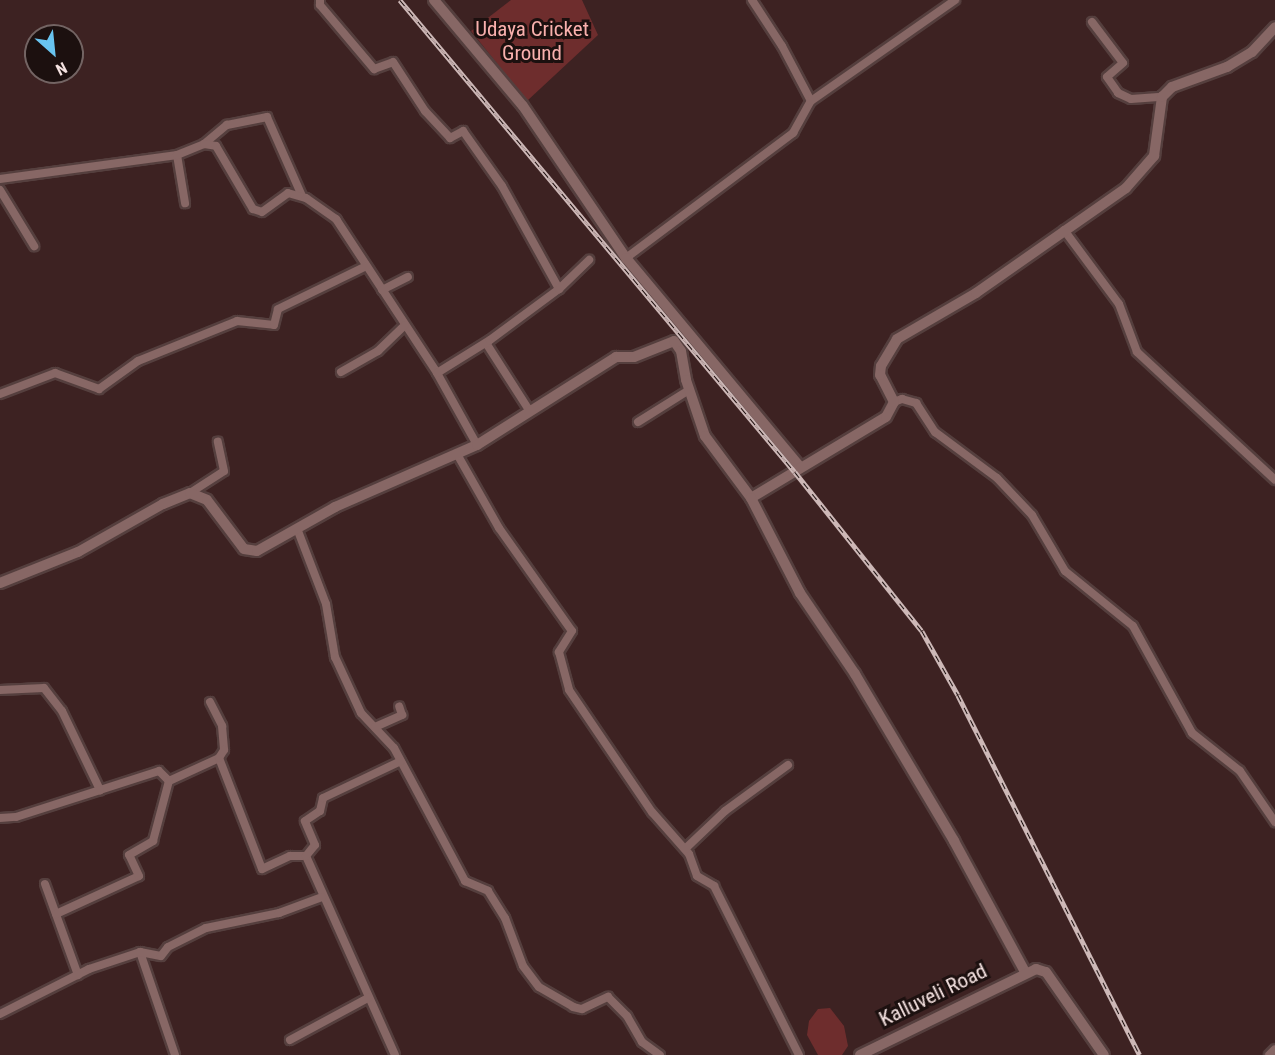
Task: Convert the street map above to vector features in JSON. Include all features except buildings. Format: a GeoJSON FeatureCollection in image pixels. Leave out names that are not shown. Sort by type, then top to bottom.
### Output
{"type":"FeatureCollection","features":[{"type":"Feature","properties":{"kind":"street"},"geometry":{"type":"LineString","coordinates":[[320,0],[320,5],[374,69],[393,62],[425,111],[450,138],[464,130],[502,186],[559,290]]}},
{"type":"Feature","properties":{"kind":"street"},"geometry":{"type":"LineString","coordinates":[[435,0],[522,105],[626,258],[800,467]]}},
{"type":"Feature","properties":{"kind":"street"},"geometry":{"type":"LineString","coordinates":[[752,0],[782,46],[811,101]]}},
{"type":"Feature","properties":{"kind":"street"},"geometry":{"type":"LineString","coordinates":[[626,258],[793,133],[811,101],[955,0]]}},
{"type":"Feature","properties":{"kind":"street"},"geometry":{"type":"LineString","coordinates":[[1092,22],[1123,63],[1107,77],[1118,93],[1131,99],[1162,97]]}},
{"type":"Feature","properties":{"kind":"street"},"geometry":{"type":"LineString","coordinates":[[894,402],[880,375],[885,354],[897,339],[976,293],[1126,188],[1149,165],[1157,144],[1162,97],[1172,87],[1227,67],[1244,57],[1275,27]]}},
{"type":"Feature","properties":{"kind":"street"},"geometry":{"type":"LineString","coordinates":[[0,179],[177,155],[204,144],[227,125],[267,117],[302,196]]}},
{"type":"Feature","properties":{"kind":"street"},"geometry":{"type":"LineString","coordinates":[[204,144],[216,146],[253,210],[262,212],[288,193],[302,196],[336,219],[437,373],[477,445]]}},
{"type":"Feature","properties":{"kind":"street"},"geometry":{"type":"LineString","coordinates":[[177,155],[185,203]]}},
{"type":"Feature","properties":{"kind":"street"},"geometry":{"type":"LineString","coordinates":[[0,190],[34,246]]}},
{"type":"Feature","properties":{"kind":"street"},"geometry":{"type":"LineString","coordinates":[[1064,230],[1119,304],[1137,352],[1275,480]]}},
{"type":"Feature","properties":{"kind":"street"},"geometry":{"type":"LineString","coordinates":[[437,373],[486,343],[559,290],[589,260]]}},
{"type":"Feature","properties":{"kind":"street"},"geometry":{"type":"LineString","coordinates":[[0,394],[55,373],[99,389],[138,361],[237,321],[274,326],[278,309],[366,266]]}},
{"type":"Feature","properties":{"kind":"street"},"geometry":{"type":"LineString","coordinates":[[382,290],[408,277]]}},
{"type":"Feature","properties":{"kind":"street"},"geometry":{"type":"LineString","coordinates":[[341,372],[378,351],[405,325]]}},
{"type":"Feature","properties":{"kind":"street"},"geometry":{"type":"LineString","coordinates":[[190,493],[207,500],[244,549],[251,552],[298,531],[335,507],[477,445],[616,357],[634,357],[669,341],[677,344],[681,351],[689,390],[705,436],[751,498],[800,593],[855,674],[954,841],[1025,972],[1046,972],[1104,1055]]}},
{"type":"Feature","properties":{"kind":"street"},"geometry":{"type":"LineString","coordinates":[[486,343],[529,410]]}},
{"type":"Feature","properties":{"kind":"street"},"geometry":{"type":"LineString","coordinates":[[638,422],[689,390]]}},
{"type":"Feature","properties":{"kind":"street"},"geometry":{"type":"LineString","coordinates":[[751,498],[886,417],[894,402],[902,399],[916,403],[935,432],[997,478],[1032,515],[1065,571],[1133,626],[1192,733],[1240,771],[1275,822]]}},
{"type":"Feature","properties":{"kind":"street"},"geometry":{"type":"LineString","coordinates":[[0,583],[78,552],[163,504],[190,493],[224,471],[218,442]]}},
{"type":"Feature","properties":{"kind":"street"},"geometry":{"type":"LineString","coordinates":[[457,454],[499,528],[572,631],[559,652],[569,690],[652,812],[685,849],[697,876],[714,886],[799,1055]]}},
{"type":"Feature","properties":{"kind":"street"},"geometry":{"type":"LineString","coordinates":[[298,531],[326,604],[335,657],[361,713],[401,761],[465,881],[488,891],[506,918],[523,966],[532,980],[582,1009],[608,997],[627,1016],[642,1042],[660,1055]]}},
{"type":"Feature","properties":{"kind":"street"},"geometry":{"type":"LineString","coordinates":[[0,690],[44,688],[62,711],[100,790]]}},
{"type":"Feature","properties":{"kind":"street"},"geometry":{"type":"LineString","coordinates":[[169,781],[219,758],[224,750],[222,726],[210,702]]}},
{"type":"Feature","properties":{"kind":"street"},"geometry":{"type":"LineString","coordinates":[[375,727],[402,715],[399,706]]}},
{"type":"Feature","properties":{"kind":"street"},"geometry":{"type":"LineString","coordinates":[[219,758],[262,868],[290,856],[306,856]]}},
{"type":"Feature","properties":{"kind":"street"},"geometry":{"type":"LineString","coordinates":[[306,856],[315,844],[305,821],[320,811],[323,798],[401,761]]}},
{"type":"Feature","properties":{"kind":"street"},"geometry":{"type":"LineString","coordinates":[[685,849],[725,811],[788,765]]}},
{"type":"Feature","properties":{"kind":"street"},"geometry":{"type":"LineString","coordinates":[[0,818],[100,790],[148,773],[159,771],[169,781]]}},
{"type":"Feature","properties":{"kind":"street"},"geometry":{"type":"LineString","coordinates":[[56,914],[140,876],[129,855],[153,841],[169,781]]}},
{"type":"Feature","properties":{"kind":"street"},"geometry":{"type":"LineString","coordinates":[[306,856],[322,897],[396,1055]]}},
{"type":"Feature","properties":{"kind":"street"},"geometry":{"type":"LineString","coordinates":[[45,884],[78,975]]}},
{"type":"Feature","properties":{"kind":"street"},"geometry":{"type":"LineString","coordinates":[[0,1014],[78,975],[140,952],[161,956],[168,947],[206,928],[279,913],[322,897]]}},
{"type":"Feature","properties":{"kind":"street"},"geometry":{"type":"LineString","coordinates":[[140,952],[175,1055]]}},
{"type":"Feature","properties":{"kind":"street","name":"Kalluveli Road"},"geometry":{"type":"LineString","coordinates":[[860,1055],[1025,972]]}},
{"type":"Feature","properties":{"kind":"street"},"geometry":{"type":"LineString","coordinates":[[290,1040],[368,998]]}},
{"type":"Feature","properties":{"kind":"street"},"geometry":{"type":"LineString","coordinates":[[1269,1055],[1275,1049]]}},
{"type":"Feature","properties":{"kind":"green space","name":"Udaya Cricket Ground"},"geometry":{"type":"Polygon","coordinates":[[[511,0],[582,0],[598,35],[527,101],[471,31],[511,0]]]}},
{"type":"Feature","properties":{"kind":"green space"},"geometry":{"type":"Polygon","coordinates":[[[830,1008],[844,1026],[848,1046],[842,1055],[818,1055],[807,1035],[809,1021],[818,1009],[830,1008]]]}},
{"type":"Feature","properties":{"kind":"railway"},"geometry":{"type":"LineString","coordinates":[[400,0],[795,472],[922,631],[958,695],[1140,1055]]}}]}
